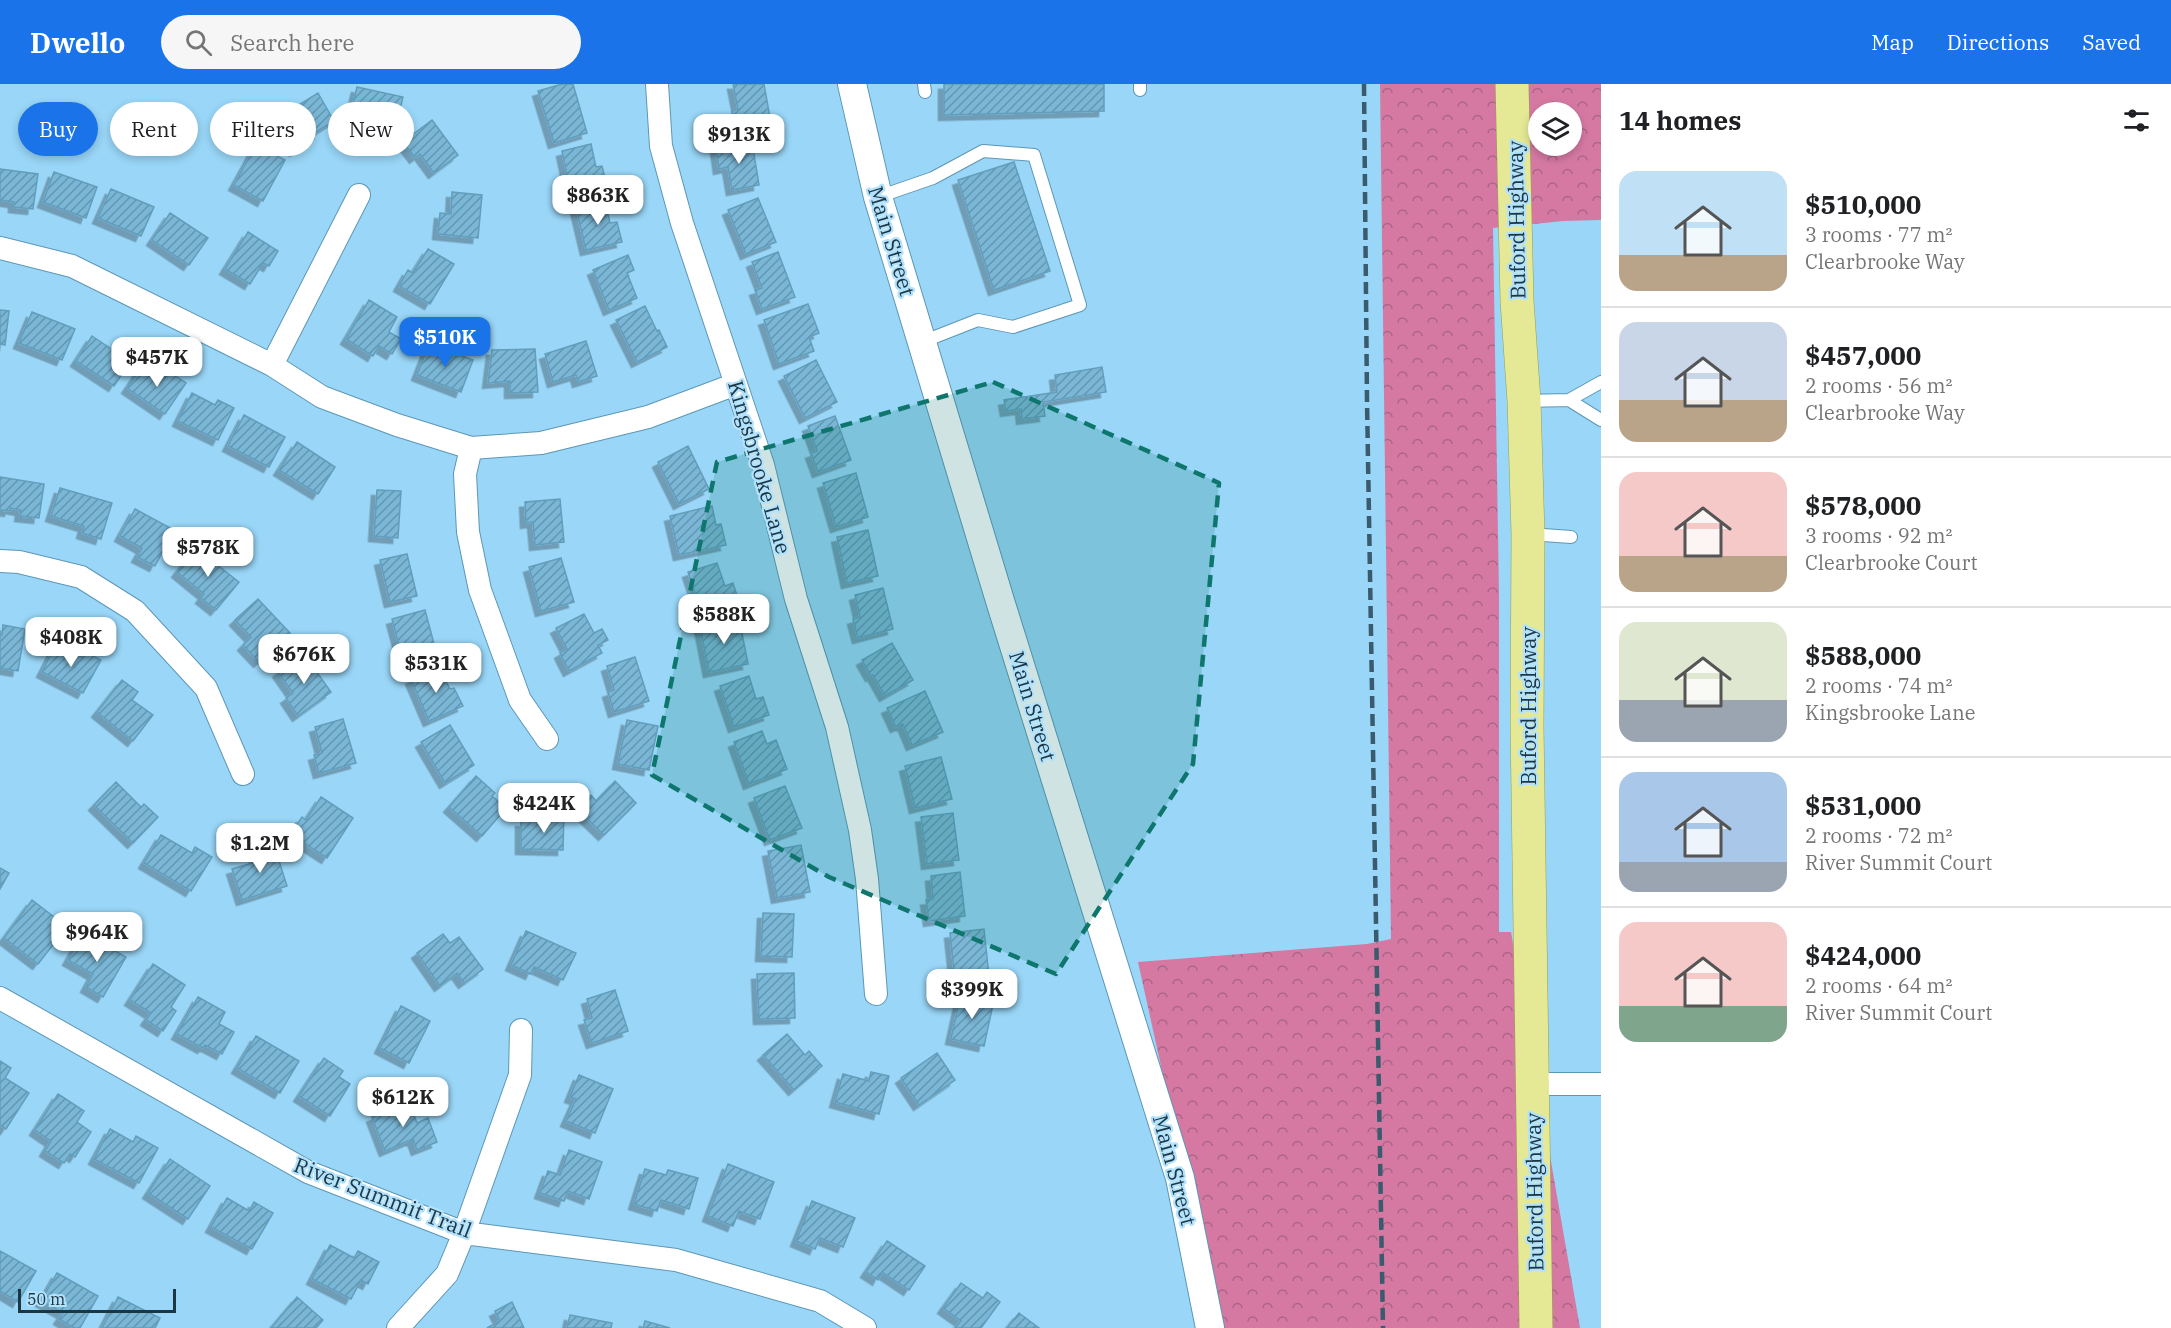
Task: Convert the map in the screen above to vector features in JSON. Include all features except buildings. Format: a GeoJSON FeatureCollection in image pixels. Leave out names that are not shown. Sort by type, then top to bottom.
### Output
{"type":"FeatureCollection","features":[{"type":"Feature","properties":{"kind":"main road","name":"Buford Highway"},"geometry":{"type":"LineString","coordinates":[[1512,84],[1517,301],[1524,401],[1528,534],[1527,726],[1536,1328]]}},
{"type":"Feature","properties":{"kind":"street","name":"Kingsbrooke Lane"},"geometry":{"type":"LineString","coordinates":[[657,84],[661,146],[682,223],[763,465],[796,599],[837,727],[860,830],[867,879],[876,994]]}},
{"type":"Feature","properties":{"kind":"street","name":"Main Street"},"geometry":{"type":"LineString","coordinates":[[852,84],[878,196],[1001,604],[1180,1178],[1210,1328]]}},
{"type":"Feature","properties":{"kind":"street"},"geometry":{"type":"LineString","coordinates":[[272,365],[359,195]]}},
{"type":"Feature","properties":{"kind":"street"},"geometry":{"type":"LineString","coordinates":[[0,248],[72,266],[272,365],[322,397],[397,425],[471,448],[541,443],[648,417],[736,384]]}},
{"type":"Feature","properties":{"kind":"street"},"geometry":{"type":"LineString","coordinates":[[471,448],[465,474],[467,520],[480,590],[520,700],[547,739]]}},
{"type":"Feature","properties":{"kind":"street"},"geometry":{"type":"LineString","coordinates":[[0,561],[19,562],[81,577],[135,611],[206,688],[243,774]]}},
{"type":"Feature","properties":{"kind":"street","name":"River Summit Trail"},"geometry":{"type":"LineString","coordinates":[[0,998],[308,1172],[464,1233],[676,1260],[820,1300],[865,1328]]}},
{"type":"Feature","properties":{"kind":"street"},"geometry":{"type":"LineString","coordinates":[[398,1328],[447,1275],[520,1075],[521,1030]]}},
{"type":"Feature","properties":{"kind":"street"},"geometry":{"type":"LineString","coordinates":[[1533,1084],[1601,1084]]}},
{"type":"Feature","properties":{"kind":"lane"},"geometry":{"type":"LineString","coordinates":[[878,196],[933,178],[983,152],[1034,154],[1080,305],[1013,327],[978,320],[922,342]]}},
{"type":"Feature","properties":{"kind":"lane"},"geometry":{"type":"LineString","coordinates":[[1524,401],[1569,400],[1601,382]]}},
{"type":"Feature","properties":{"kind":"lane"},"geometry":{"type":"LineString","coordinates":[[1569,400],[1601,420]]}},
{"type":"Feature","properties":{"kind":"lane"},"geometry":{"type":"LineString","coordinates":[[1528,534],[1571,537]]}},
{"type":"Feature","properties":{"kind":"highlighted area"},"geometry":{"type":"Polygon","coordinates":[[[993,382],[1219,483],[1193,764],[1056,974],[829,877],[652,775],[717,462],[993,382]]]}},
{"type":"Feature","properties":{"kind":"green space"},"geometry":{"type":"Polygon","coordinates":[[[1380,84],[1601,84],[1601,220],[1563,221],[1493,228],[1499,595],[1499,932],[1511,932],[1580,1328],[1210,1328],[1191,1202],[1138,962],[1367,944],[1391,939],[1380,84]]]}},
{"type":"Feature","properties":{"kind":"railway"},"geometry":{"type":"LineString","coordinates":[[1364,84],[1367,401],[1383,1328]]}}]}
